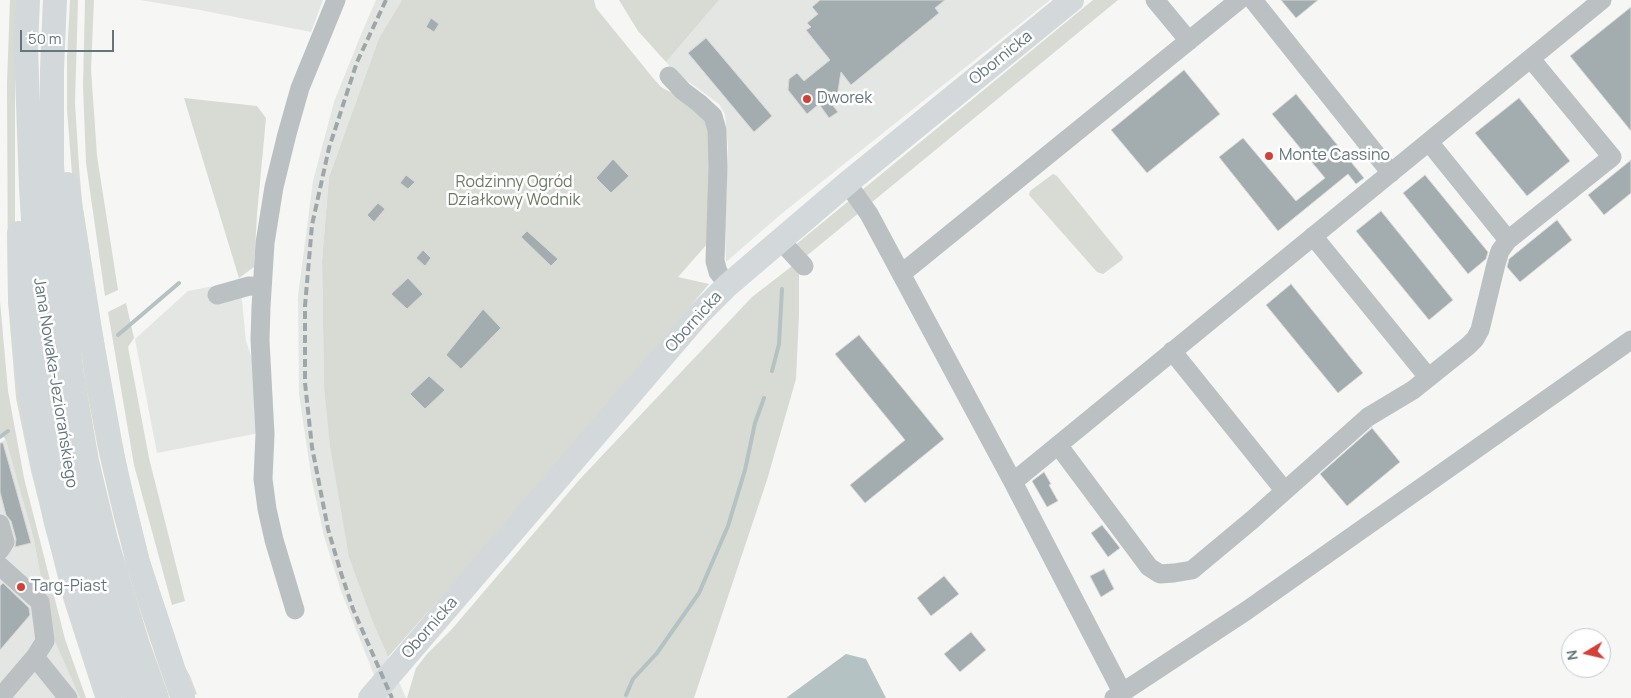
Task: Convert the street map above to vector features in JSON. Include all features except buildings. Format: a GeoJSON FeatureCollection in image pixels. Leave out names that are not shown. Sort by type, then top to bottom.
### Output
{"type":"FeatureCollection","features":[{"type":"Feature","properties":{"kind":"main road","name":"Jana Nowaka-Jeziorańskiego"},"geometry":{"type":"LineString","coordinates":[[28,0],[26,52],[31,188],[36,270],[50,374],[61,440],[78,516],[107,618],[134,698]]}},
{"type":"Feature","properties":{"kind":"main road","name":"Jana Nowaka-Jeziorańskiego"},"geometry":{"type":"LineString","coordinates":[[55,0],[52,69],[52,164],[58,255],[72,375],[87,461],[106,540],[134,633],[157,698]]}},
{"type":"Feature","properties":{"kind":"main road","name":"Obornicka"},"geometry":{"type":"LineString","coordinates":[[370,698],[700,313],[728,285],[780,240],[1062,3]]}},
{"type":"Feature","properties":{"kind":"main road"},"geometry":{"type":"LineString","coordinates":[[26,52],[20,123],[20,299],[30,393],[56,523],[86,628],[109,698]]}},
{"type":"Feature","properties":{"kind":"main road"},"geometry":{"type":"LineString","coordinates":[[52,69],[59,108],[68,190],[84,299],[114,464],[138,563],[183,698]]}},
{"type":"Feature","properties":{"kind":"street"},"geometry":{"type":"LineString","coordinates":[[294,610],[274,540],[263,479],[264,415],[260,340],[262,287],[274,187],[287,134],[300,88],[336,0]]}},
{"type":"Feature","properties":{"kind":"street"},"geometry":{"type":"LineString","coordinates":[[1155,0],[1189,41]]}},
{"type":"Feature","properties":{"kind":"street"},"geometry":{"type":"LineString","coordinates":[[901,274],[1239,0]]}},
{"type":"Feature","properties":{"kind":"street"},"geometry":{"type":"LineString","coordinates":[[1253,0],[1391,173]]}},
{"type":"Feature","properties":{"kind":"street"},"geometry":{"type":"LineString","coordinates":[[1013,482],[1602,0]]}},
{"type":"Feature","properties":{"kind":"street"},"geometry":{"type":"LineString","coordinates":[[1058,445],[1149,568],[1160,574],[1174,574],[1192,570],[1252,520],[1368,417],[1399,399],[1476,338],[1480,330],[1500,251],[1508,240],[1612,157],[1531,59]]}},
{"type":"Feature","properties":{"kind":"street"},"geometry":{"type":"LineString","coordinates":[[669,76],[683,91],[700,103],[713,116],[717,130],[718,168],[715,261],[718,272],[728,285]]}},
{"type":"Feature","properties":{"kind":"street"},"geometry":{"type":"LineString","coordinates":[[1429,142],[1508,240]]}},
{"type":"Feature","properties":{"kind":"street"},"geometry":{"type":"LineString","coordinates":[[847,183],[864,206],[1013,482],[1118,695],[1246,611],[1631,340]]}},
{"type":"Feature","properties":{"kind":"street"},"geometry":{"type":"LineString","coordinates":[[1312,236],[1428,377]]}},
{"type":"Feature","properties":{"kind":"street"},"geometry":{"type":"LineString","coordinates":[[780,240],[804,266]]}},
{"type":"Feature","properties":{"kind":"street"},"geometry":{"type":"LineString","coordinates":[[217,295],[249,286],[262,287]]}},
{"type":"Feature","properties":{"kind":"street"},"geometry":{"type":"LineString","coordinates":[[1172,351],[1284,490]]}},
{"type":"Feature","properties":{"kind":"street"},"geometry":{"type":"LineString","coordinates":[[0,524],[5,542],[0,550]]}},
{"type":"Feature","properties":{"kind":"street"},"geometry":{"type":"LineString","coordinates":[[0,566],[40,602],[45,641],[36,657],[0,698]]}},
{"type":"Feature","properties":{"kind":"street"},"geometry":{"type":"LineString","coordinates":[[36,657],[68,698]]}},
{"type":"Feature","properties":{"kind":"shaded area"},"geometry":{"type":"Polygon","coordinates":[[[140,0],[323,0],[311,32],[140,0]]]}},
{"type":"Feature","properties":{"kind":"shaded area"},"geometry":{"type":"Polygon","coordinates":[[[376,0],[402,0],[379,38],[329,177],[322,261],[324,386],[374,625],[406,698],[386,698],[374,675],[341,591],[324,536],[312,481],[299,394],[298,296],[313,181],[334,102],[376,0]]]}},
{"type":"Feature","properties":{"kind":"shaded area"},"geometry":{"type":"Polygon","coordinates":[[[719,0],[1050,0],[780,215],[726,262],[725,227],[728,147],[725,114],[719,104],[674,71],[666,62],[719,0]]]}},
{"type":"Feature","properties":{"kind":"shaded area"},"geometry":{"type":"Polygon","coordinates":[[[240,281],[246,341],[255,367],[259,433],[157,453],[135,339],[188,291],[240,281]]]}},
{"type":"Feature","properties":{"kind":"shaded area","name":"Targ-Piast"},"geometry":{"type":"Polygon","coordinates":[[[6,439],[34,540],[51,633],[80,698],[0,698],[0,443],[6,439]]]}},
{"type":"Feature","properties":{"kind":"shaded area"},"geometry":{"type":"Polygon","coordinates":[[[846,654],[866,659],[886,698],[786,698],[846,654]]]}},
{"type":"Feature","properties":{"kind":"green space"},"geometry":{"type":"Polygon","coordinates":[[[10,0],[17,0],[15,278],[103,698],[95,698],[64,602],[31,471],[16,398],[8,301],[7,84],[10,0]]]}},
{"type":"Feature","properties":{"kind":"green space"},"geometry":{"type":"Polygon","coordinates":[[[70,0],[78,0],[75,103],[82,202],[109,373],[120,434],[149,557],[184,665],[197,694],[192,696],[140,554],[74,200],[67,109],[70,0]]]}},
{"type":"Feature","properties":{"kind":"green space"},"geometry":{"type":"Polygon","coordinates":[[[85,0],[94,0],[91,69],[97,156],[118,290],[105,296],[86,163],[83,86],[85,0]]]}},
{"type":"Feature","properties":{"kind":"green space","name":"Rodzinny Ogród Działkowy Wodnik"},"geometry":{"type":"Polygon","coordinates":[[[402,0],[594,0],[596,8],[661,87],[681,98],[708,123],[713,149],[708,243],[678,277],[709,284],[525,502],[388,657],[349,557],[330,446],[324,386],[322,261],[329,177],[379,38],[402,0]]]}},
{"type":"Feature","properties":{"kind":"green space"},"geometry":{"type":"Polygon","coordinates":[[[619,0],[719,0],[666,62],[638,31],[619,0]]]}},
{"type":"Feature","properties":{"kind":"green space"},"geometry":{"type":"Polygon","coordinates":[[[1093,0],[1118,0],[804,258],[794,246],[1093,0]]]}},
{"type":"Feature","properties":{"kind":"green space"},"geometry":{"type":"Polygon","coordinates":[[[184,98],[257,106],[266,118],[254,267],[239,278],[184,98]]]}},
{"type":"Feature","properties":{"kind":"green space"},"geometry":{"type":"Polygon","coordinates":[[[1053,174],[1057,176],[1123,257],[1122,260],[1103,274],[1097,272],[1029,195],[1030,191],[1053,174]]]}},
{"type":"Feature","properties":{"kind":"green space"},"geometry":{"type":"Polygon","coordinates":[[[69,255],[174,698],[170,698],[135,595],[114,518],[85,382],[69,255]]]}},
{"type":"Feature","properties":{"kind":"green space"},"geometry":{"type":"Polygon","coordinates":[[[796,263],[799,271],[799,314],[796,379],[767,480],[694,698],[407,698],[416,668],[427,654],[452,629],[580,479],[752,297],[796,263]]]}},
{"type":"Feature","properties":{"kind":"green space"},"geometry":{"type":"Polygon","coordinates":[[[0,301],[8,391],[24,478],[65,639],[86,698],[80,698],[51,633],[34,540],[6,440],[0,435],[0,301]]]}},
{"type":"Feature","properties":{"kind":"green space"},"geometry":{"type":"Polygon","coordinates":[[[126,303],[134,338],[128,347],[149,458],[185,601],[172,605],[134,465],[108,312],[126,303]]]}},
{"type":"Feature","properties":{"kind":"waterway"},"geometry":{"type":"LineString","coordinates":[[118,335],[179,283]]}},
{"type":"Feature","properties":{"kind":"waterway"},"geometry":{"type":"LineString","coordinates":[[772,371],[779,344],[782,289]]}},
{"type":"Feature","properties":{"kind":"waterway"},"geometry":{"type":"LineString","coordinates":[[626,695],[633,679],[657,653],[699,593],[728,526],[745,470],[755,423],[764,398]]}},
{"type":"Feature","properties":{"kind":"waterway"},"geometry":{"type":"LineString","coordinates":[[0,437],[8,431]]}},
{"type":"Feature","properties":{"kind":"railway"},"geometry":{"type":"LineString","coordinates":[[386,0],[357,62],[329,148],[312,225],[305,306],[305,383],[312,447],[328,529],[353,609],[392,698]]}},
{"type":"Feature","properties":{"kind":"place","name":"Dworek"},"geometry":{"type":"Point","coordinates":[807,99]}},
{"type":"Feature","properties":{"kind":"place","name":"Monte Cassino"},"geometry":{"type":"Point","coordinates":[1269,156]}},
{"type":"Feature","properties":{"kind":"place","name":"Targ-Piast"},"geometry":{"type":"Point","coordinates":[21,587]}}]}
